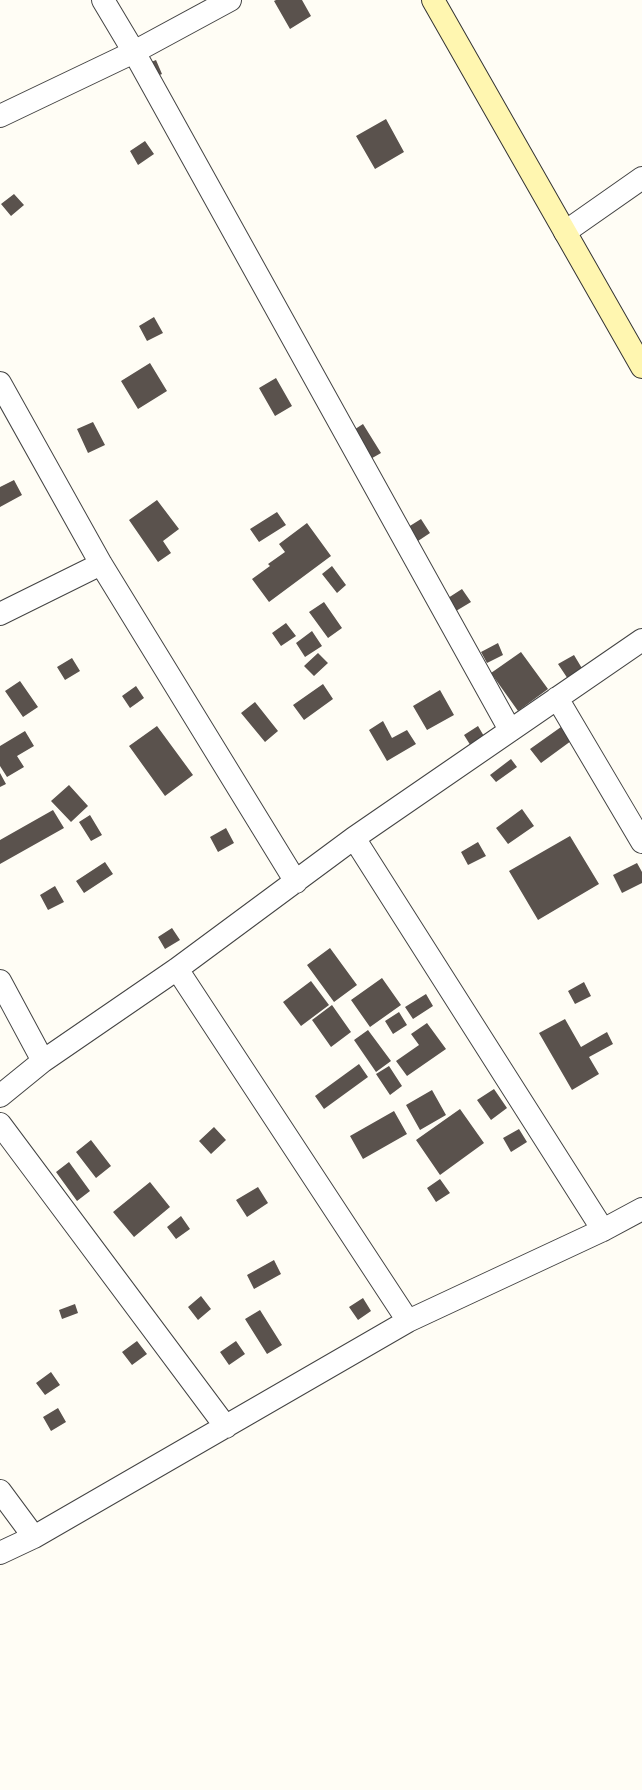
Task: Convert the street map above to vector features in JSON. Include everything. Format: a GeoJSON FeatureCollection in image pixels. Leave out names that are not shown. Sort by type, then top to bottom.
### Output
{"type":"FeatureCollection","features":[{"type":"Feature","properties":{"kind":"street"},"geometry":{"type":"LineString","coordinates":[[103,0],[134,52],[510,730]]}},
{"type":"Feature","properties":{"kind":"street"},"geometry":{"type":"LineString","coordinates":[[0,116],[134,52],[230,0]]}},
{"type":"Feature","properties":{"kind":"street"},"geometry":{"type":"LineString","coordinates":[[433,0],[642,367]]}},
{"type":"Feature","properties":{"kind":"street"},"geometry":{"type":"LineString","coordinates":[[565,232],[642,178]]}},
{"type":"Feature","properties":{"kind":"street"},"geometry":{"type":"LineString","coordinates":[[0,384],[101,564],[296,882]]}},
{"type":"Feature","properties":{"kind":"street"},"geometry":{"type":"LineString","coordinates":[[0,614],[101,564]]}},
{"type":"Feature","properties":{"kind":"street"},"geometry":{"type":"LineString","coordinates":[[0,1096],[43,1061],[177,969],[354,838],[642,640]]}},
{"type":"Feature","properties":{"kind":"street"},"geometry":{"type":"LineString","coordinates":[[557,698],[642,842]]}},
{"type":"Feature","properties":{"kind":"street"},"geometry":{"type":"LineString","coordinates":[[354,838],[603,1230]]}},
{"type":"Feature","properties":{"kind":"street"},"geometry":{"type":"LineString","coordinates":[[177,969],[408,1321]]}},
{"type":"Feature","properties":{"kind":"street"},"geometry":{"type":"LineString","coordinates":[[0,981],[43,1061]]}},
{"type":"Feature","properties":{"kind":"street"},"geometry":{"type":"LineString","coordinates":[[0,1124],[226,1427]]}},
{"type":"Feature","properties":{"kind":"street"},"geometry":{"type":"LineString","coordinates":[[0,1553],[34,1537],[408,1321],[603,1230],[642,1209]]}},
{"type":"Feature","properties":{"kind":"street"},"geometry":{"type":"LineString","coordinates":[[0,1491],[34,1537]]}},
{"type":"Feature","properties":{"kind":"building"},"geometry":{"type":"Polygon","coordinates":[[[302,0],[311,16],[290,29],[274,1],[302,0]]]}},
{"type":"Feature","properties":{"kind":"building"},"geometry":{"type":"Polygon","coordinates":[[[156,60],[162,74],[146,81],[139,67],[156,60]]]}},
{"type":"Feature","properties":{"kind":"building"},"geometry":{"type":"Polygon","coordinates":[[[386,119],[404,152],[375,169],[356,136],[386,119]]]}},
{"type":"Feature","properties":{"kind":"building"},"geometry":{"type":"Polygon","coordinates":[[[145,141],[154,154],[138,165],[130,151],[145,141]]]}},
{"type":"Feature","properties":{"kind":"building"},"geometry":{"type":"Polygon","coordinates":[[[14,194],[24,205],[11,216],[1,204],[14,194]]]}},
{"type":"Feature","properties":{"kind":"building"},"geometry":{"type":"Polygon","coordinates":[[[154,317],[163,333],[147,341],[139,326],[154,317]]]}},
{"type":"Feature","properties":{"kind":"building"},"geometry":{"type":"Polygon","coordinates":[[[150,363],[167,391],[138,409],[121,381],[150,363]]]}},
{"type":"Feature","properties":{"kind":"building"},"geometry":{"type":"Polygon","coordinates":[[[276,378],[292,406],[275,416],[259,388],[276,378]]]}},
{"type":"Feature","properties":{"kind":"building"},"geometry":{"type":"Polygon","coordinates":[[[93,422],[105,445],[88,453],[77,429],[93,422]]]}},
{"type":"Feature","properties":{"kind":"building"},"geometry":{"type":"Polygon","coordinates":[[[363,424],[381,453],[367,461],[349,433],[363,424]]]}},
{"type":"Feature","properties":{"kind":"building"},"geometry":{"type":"Polygon","coordinates":[[[14,480],[22,495],[0,507],[0,487],[14,480]]]}},
{"type":"Feature","properties":{"kind":"building"},"geometry":{"type":"Polygon","coordinates":[[[157,500],[179,529],[163,541],[171,553],[158,562],[129,520],[157,500]]]}},
{"type":"Feature","properties":{"kind":"building"},"geometry":{"type":"Polygon","coordinates":[[[277,512],[286,525],[259,542],[250,529],[277,512]]]}},
{"type":"Feature","properties":{"kind":"building"},"geometry":{"type":"Polygon","coordinates":[[[421,519],[430,533],[415,543],[405,529],[421,519]]]}},
{"type":"Feature","properties":{"kind":"building"},"geometry":{"type":"Polygon","coordinates":[[[307,523],[331,556],[269,602],[252,579],[270,566],[268,564],[285,552],[279,544],[307,523]]]}},
{"type":"Feature","properties":{"kind":"building"},"geometry":{"type":"Polygon","coordinates":[[[332,566],[346,585],[337,593],[322,574],[332,566]]]}},
{"type":"Feature","properties":{"kind":"building"},"geometry":{"type":"Polygon","coordinates":[[[462,589],[471,602],[456,611],[448,598],[462,589]]]}},
{"type":"Feature","properties":{"kind":"building"},"geometry":{"type":"Polygon","coordinates":[[[324,602],[342,628],[328,638],[309,612],[324,602]]]}},
{"type":"Feature","properties":{"kind":"building"},"geometry":{"type":"Polygon","coordinates":[[[286,623],[296,636],[281,646],[272,633],[286,623]]]}},
{"type":"Feature","properties":{"kind":"building"},"geometry":{"type":"Polygon","coordinates":[[[312,631],[322,646],[305,657],[296,643],[312,631]]]}},
{"type":"Feature","properties":{"kind":"building"},"geometry":{"type":"Polygon","coordinates":[[[498,643],[503,655],[487,663],[481,652],[498,643]]]}},
{"type":"Feature","properties":{"kind":"building"},"geometry":{"type":"Polygon","coordinates":[[[521,652],[548,689],[518,711],[491,673],[521,652]]]}},
{"type":"Feature","properties":{"kind":"building"},"geometry":{"type":"Polygon","coordinates":[[[318,653],[328,663],[314,676],[304,666],[318,653]]]}},
{"type":"Feature","properties":{"kind":"building"},"geometry":{"type":"Polygon","coordinates":[[[574,655],[583,670],[568,679],[558,664],[574,655]]]}},
{"type":"Feature","properties":{"kind":"building"},"geometry":{"type":"Polygon","coordinates":[[[72,658],[80,671],[65,680],[57,667],[72,658]]]}},
{"type":"Feature","properties":{"kind":"building"},"geometry":{"type":"Polygon","coordinates":[[[20,681],[38,707],[23,717],[5,691],[20,681]]]}},
{"type":"Feature","properties":{"kind":"building"},"geometry":{"type":"Polygon","coordinates":[[[323,684],[333,699],[304,720],[293,705],[323,684]]]}},
{"type":"Feature","properties":{"kind":"building"},"geometry":{"type":"Polygon","coordinates":[[[136,686],[144,698],[130,708],[122,696],[136,686]]]}},
{"type":"Feature","properties":{"kind":"building"},"geometry":{"type":"Polygon","coordinates":[[[440,690],[454,715],[427,730],[413,706],[440,690]]]}},
{"type":"Feature","properties":{"kind":"building"},"geometry":{"type":"Polygon","coordinates":[[[255,702],[278,731],[265,742],[241,713],[255,702]]]}},
{"type":"Feature","properties":{"kind":"building"},"geometry":{"type":"Polygon","coordinates":[[[383,721],[392,738],[407,730],[416,744],[387,761],[369,730],[383,721]]]}},
{"type":"Feature","properties":{"kind":"building"},"geometry":{"type":"Polygon","coordinates":[[[157,726],[193,775],[165,796],[129,746],[157,726]]]}},
{"type":"Feature","properties":{"kind":"building"},"geometry":{"type":"Polygon","coordinates":[[[478,726],[488,743],[474,751],[464,735],[478,726]]]}},
{"type":"Feature","properties":{"kind":"building"},"geometry":{"type":"Polygon","coordinates":[[[561,727],[571,741],[541,763],[530,749],[561,727]]]}},
{"type":"Feature","properties":{"kind":"building"},"geometry":{"type":"Polygon","coordinates":[[[25,731],[34,746],[17,756],[24,767],[7,777],[0,766],[0,746],[25,731]]]}},
{"type":"Feature","properties":{"kind":"building"},"geometry":{"type":"Polygon","coordinates":[[[511,759],[517,767],[496,782],[490,775],[511,759]]]}},
{"type":"Feature","properties":{"kind":"building"},"geometry":{"type":"Polygon","coordinates":[[[0,773],[6,784],[0,787],[0,773]]]}},
{"type":"Feature","properties":{"kind":"building"},"geometry":{"type":"Polygon","coordinates":[[[69,785],[88,806],[71,822],[51,801],[69,785]]]}},
{"type":"Feature","properties":{"kind":"building"},"geometry":{"type":"Polygon","coordinates":[[[522,809],[534,826],[508,844],[496,828],[522,809]]]}},
{"type":"Feature","properties":{"kind":"building"},"geometry":{"type":"Polygon","coordinates":[[[53,810],[64,828],[0,864],[0,840],[53,810]]]}},
{"type":"Feature","properties":{"kind":"building"},"geometry":{"type":"Polygon","coordinates":[[[90,815],[102,835],[91,841],[79,822],[90,815]]]}},
{"type":"Feature","properties":{"kind":"building"},"geometry":{"type":"Polygon","coordinates":[[[226,828],[234,843],[218,852],[210,837],[226,828]]]}},
{"type":"Feature","properties":{"kind":"building"},"geometry":{"type":"Polygon","coordinates":[[[570,836],[599,884],[538,920],[509,871],[570,836]]]}},
{"type":"Feature","properties":{"kind":"building"},"geometry":{"type":"Polygon","coordinates":[[[478,842],[486,856],[468,865],[461,852],[478,842]]]}},
{"type":"Feature","properties":{"kind":"building"},"geometry":{"type":"Polygon","coordinates":[[[105,862],[113,874],[84,893],[76,881],[105,862]]]}},
{"type":"Feature","properties":{"kind":"building"},"geometry":{"type":"Polygon","coordinates":[[[637,863],[642,872],[642,883],[622,893],[613,875],[637,863]]]}},
{"type":"Feature","properties":{"kind":"building"},"geometry":{"type":"Polygon","coordinates":[[[55,886],[64,902],[48,910],[40,895],[55,886]]]}},
{"type":"Feature","properties":{"kind":"building"},"geometry":{"type":"Polygon","coordinates":[[[172,928],[180,940],[165,949],[158,937],[172,928]]]}},
{"type":"Feature","properties":{"kind":"building"},"geometry":{"type":"Polygon","coordinates":[[[330,948],[357,985],[334,1002],[307,965],[330,948]]]}},
{"type":"Feature","properties":{"kind":"building"},"geometry":{"type":"Polygon","coordinates":[[[382,978],[401,1005],[370,1027],[351,1000],[382,978]]]}},
{"type":"Feature","properties":{"kind":"building"},"geometry":{"type":"Polygon","coordinates":[[[311,981],[329,1005],[301,1026],[283,1002],[311,981]]]}},
{"type":"Feature","properties":{"kind":"building"},"geometry":{"type":"Polygon","coordinates":[[[584,982],[591,996],[575,1004],[568,991],[584,982]]]}},
{"type":"Feature","properties":{"kind":"building"},"geometry":{"type":"Polygon","coordinates":[[[426,994],[433,1006],[413,1019],[405,1007],[426,994]]]}},
{"type":"Feature","properties":{"kind":"building"},"geometry":{"type":"Polygon","coordinates":[[[332,1005],[351,1032],[331,1047],[312,1020],[332,1005]]]}},
{"type":"Feature","properties":{"kind":"building"},"geometry":{"type":"Polygon","coordinates":[[[399,1012],[407,1025],[393,1034],[385,1021],[399,1012]]]}},
{"type":"Feature","properties":{"kind":"building"},"geometry":{"type":"Polygon","coordinates":[[[565,1019],[581,1047],[607,1032],[613,1044],[589,1057],[599,1074],[572,1090],[539,1033],[565,1019]]]}},
{"type":"Feature","properties":{"kind":"building"},"geometry":{"type":"Polygon","coordinates":[[[427,1023],[446,1049],[407,1076],[396,1061],[419,1045],[411,1034],[427,1023]]]}},
{"type":"Feature","properties":{"kind":"building"},"geometry":{"type":"Polygon","coordinates":[[[368,1030],[391,1061],[376,1072],[354,1040],[368,1030]]]}},
{"type":"Feature","properties":{"kind":"building"},"geometry":{"type":"Polygon","coordinates":[[[359,1064],[368,1077],[324,1109],[315,1096],[359,1064]]]}},
{"type":"Feature","properties":{"kind":"building"},"geometry":{"type":"Polygon","coordinates":[[[389,1066],[402,1086],[390,1095],[376,1074],[389,1066]]]}},
{"type":"Feature","properties":{"kind":"building"},"geometry":{"type":"Polygon","coordinates":[[[494,1089],[507,1108],[491,1120],[477,1100],[494,1089]]]}},
{"type":"Feature","properties":{"kind":"building"},"geometry":{"type":"Polygon","coordinates":[[[432,1090],[446,1115],[420,1130],[406,1105],[432,1090]]]}},
{"type":"Feature","properties":{"kind":"building"},"geometry":{"type":"Polygon","coordinates":[[[460,1109],[484,1143],[440,1175],[416,1140],[460,1109]]]}},
{"type":"Feature","properties":{"kind":"building"},"geometry":{"type":"Polygon","coordinates":[[[394,1111],[407,1134],[363,1159],[350,1136],[394,1111]]]}},
{"type":"Feature","properties":{"kind":"building"},"geometry":{"type":"Polygon","coordinates":[[[214,1127],[226,1140],[211,1154],[199,1141],[214,1127]]]}},
{"type":"Feature","properties":{"kind":"building"},"geometry":{"type":"Polygon","coordinates":[[[519,1129],[527,1142],[511,1152],[503,1138],[519,1129]]]}},
{"type":"Feature","properties":{"kind":"building"},"geometry":{"type":"Polygon","coordinates":[[[91,1140],[111,1166],[96,1178],[76,1152],[91,1140]]]}},
{"type":"Feature","properties":{"kind":"building"},"geometry":{"type":"Polygon","coordinates":[[[69,1162],[90,1191],[77,1201],[56,1172],[69,1162]]]}},
{"type":"Feature","properties":{"kind":"building"},"geometry":{"type":"Polygon","coordinates":[[[440,1179],[450,1193],[436,1202],[427,1188],[440,1179]]]}},
{"type":"Feature","properties":{"kind":"building"},"geometry":{"type":"Polygon","coordinates":[[[150,1182],[170,1207],[134,1237],[113,1212],[150,1182]]]}},
{"type":"Feature","properties":{"kind":"building"},"geometry":{"type":"Polygon","coordinates":[[[258,1187],[268,1203],[247,1217],[236,1200],[258,1187]]]}},
{"type":"Feature","properties":{"kind":"building"},"geometry":{"type":"Polygon","coordinates":[[[181,1216],[190,1229],[176,1239],[167,1227],[181,1216]]]}},
{"type":"Feature","properties":{"kind":"building"},"geometry":{"type":"Polygon","coordinates":[[[274,1260],[281,1274],[254,1289],[247,1275],[274,1260]]]}},
{"type":"Feature","properties":{"kind":"building"},"geometry":{"type":"Polygon","coordinates":[[[201,1296],[211,1309],[198,1320],[188,1307],[201,1296]]]}},
{"type":"Feature","properties":{"kind":"building"},"geometry":{"type":"Polygon","coordinates":[[[363,1298],[371,1311],[358,1320],[349,1307],[363,1298]]]}},
{"type":"Feature","properties":{"kind":"building"},"geometry":{"type":"Polygon","coordinates":[[[75,1304],[78,1313],[62,1319],[59,1310],[75,1304]]]}},
{"type":"Feature","properties":{"kind":"building"},"geometry":{"type":"Polygon","coordinates":[[[260,1310],[282,1345],[267,1354],[245,1319],[260,1310]]]}},
{"type":"Feature","properties":{"kind":"building"},"geometry":{"type":"Polygon","coordinates":[[[137,1341],[147,1354],[132,1365],[122,1352],[137,1341]]]}},
{"type":"Feature","properties":{"kind":"building"},"geometry":{"type":"Polygon","coordinates":[[[236,1341],[245,1354],[229,1365],[220,1352],[236,1341]]]}},
{"type":"Feature","properties":{"kind":"building"},"geometry":{"type":"Polygon","coordinates":[[[51,1372],[60,1385],[45,1395],[36,1383],[51,1372]]]}},
{"type":"Feature","properties":{"kind":"building"},"geometry":{"type":"Polygon","coordinates":[[[58,1408],[66,1422],[51,1431],[43,1417],[58,1408]]]}}]}
